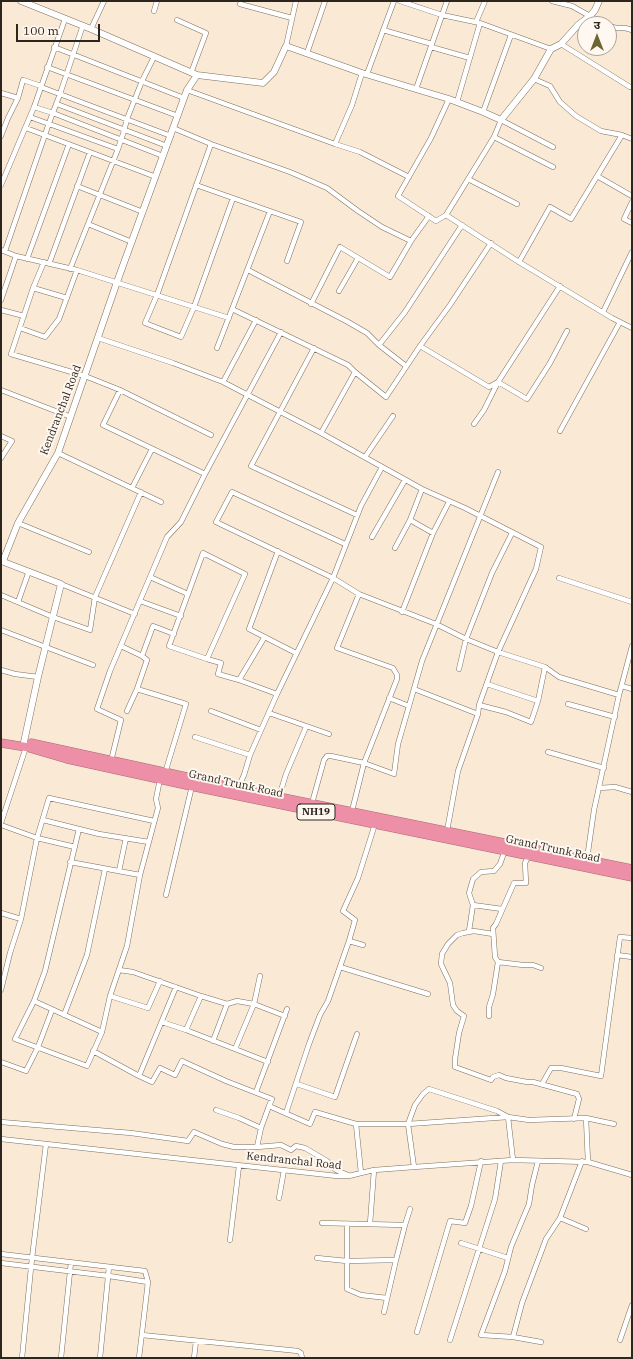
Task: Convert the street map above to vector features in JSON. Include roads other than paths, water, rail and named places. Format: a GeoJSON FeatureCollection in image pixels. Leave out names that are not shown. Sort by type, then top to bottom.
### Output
{"type":"FeatureCollection","features":[{"type":"Feature","properties":{"kind":"highway","name":"Grand Trunk Road"},"geometry":{"type":"LineString","coordinates":[[1,737],[67,759],[238,788],[447,830],[533,856],[632,877]]}},
{"type":"Feature","properties":{"kind":"highway","name":"Grand Trunk Road"},"geometry":{"type":"LineString","coordinates":[[1,743],[25,744],[111,761],[192,786],[375,824],[632,868]]}},
{"type":"Feature","properties":{"kind":"street"},"geometry":{"type":"LineString","coordinates":[[21,1],[83,25],[194,74],[263,83],[274,72],[286,46],[296,1]]}},
{"type":"Feature","properties":{"kind":"street"},"geometry":{"type":"LineString","coordinates":[[91,29],[104,1]]}},
{"type":"Feature","properties":{"kind":"street"},"geometry":{"type":"LineString","coordinates":[[154,11],[157,1]]}},
{"type":"Feature","properties":{"kind":"street"},"geometry":{"type":"LineString","coordinates":[[307,53],[325,1]]}},
{"type":"Feature","properties":{"kind":"street"},"geometry":{"type":"LineString","coordinates":[[335,144],[394,1]]}},
{"type":"Feature","properties":{"kind":"street"},"geometry":{"type":"LineString","coordinates":[[400,1],[442,15],[478,22],[551,49]]}},
{"type":"Feature","properties":{"kind":"street"},"geometry":{"type":"LineString","coordinates":[[416,89],[447,1]]}},
{"type":"Feature","properties":{"kind":"street"},"geometry":{"type":"LineString","coordinates":[[457,102],[485,1]]}},
{"type":"Feature","properties":{"kind":"street"},"geometry":{"type":"LineString","coordinates":[[553,1],[572,6],[590,16],[595,10],[599,1]]}},
{"type":"Feature","properties":{"kind":"street"},"geometry":{"type":"LineString","coordinates":[[240,4],[292,18]]}},
{"type":"Feature","properties":{"kind":"street"},"geometry":{"type":"LineString","coordinates":[[1,185],[26,128],[65,19]]}},
{"type":"Feature","properties":{"kind":"street"},"geometry":{"type":"LineString","coordinates":[[177,20],[206,33],[194,74]]}},
{"type":"Feature","properties":{"kind":"street"},"geometry":{"type":"LineString","coordinates":[[83,25],[46,134],[3,250],[16,256],[77,270],[117,282],[229,318]]}},
{"type":"Feature","properties":{"kind":"street"},"geometry":{"type":"LineString","coordinates":[[449,99],[431,138],[398,196],[436,221],[446,215],[494,137],[501,120],[534,79],[551,49],[561,44],[577,26]]}},
{"type":"Feature","properties":{"kind":"street"},"geometry":{"type":"LineString","coordinates":[[617,28],[632,30]]}},
{"type":"Feature","properties":{"kind":"street"},"geometry":{"type":"LineString","coordinates":[[383,30],[470,58]]}},
{"type":"Feature","properties":{"kind":"street"},"geometry":{"type":"LineString","coordinates":[[483,112],[511,35]]}},
{"type":"Feature","properties":{"kind":"street"},"geometry":{"type":"LineString","coordinates":[[561,44],[630,87]]}},
{"type":"Feature","properties":{"kind":"street"},"geometry":{"type":"LineString","coordinates":[[286,46],[457,102],[501,120],[553,147]]}},
{"type":"Feature","properties":{"kind":"street"},"geometry":{"type":"LineString","coordinates":[[54,47],[184,98]]}},
{"type":"Feature","properties":{"kind":"street"},"geometry":{"type":"LineString","coordinates":[[70,269],[118,149],[134,99],[154,57]]}},
{"type":"Feature","properties":{"kind":"street"},"geometry":{"type":"LineString","coordinates":[[47,67],[178,116]]}},
{"type":"Feature","properties":{"kind":"street","name":"Kendranchal Road"},"geometry":{"type":"LineString","coordinates":[[135,614],[2,561],[18,523],[58,453],[117,282],[194,74]]}},
{"type":"Feature","properties":{"kind":"street"},"geometry":{"type":"LineString","coordinates":[[534,79],[550,86],[560,102],[576,116],[600,131],[622,135],[632,139]]}},
{"type":"Feature","properties":{"kind":"street"},"geometry":{"type":"LineString","coordinates":[[1,136],[18,98],[23,80],[171,136]]}},
{"type":"Feature","properties":{"kind":"street"},"geometry":{"type":"LineString","coordinates":[[188,90],[360,152],[409,177]]}},
{"type":"Feature","properties":{"kind":"street"},"geometry":{"type":"LineString","coordinates":[[1,93],[18,98]]}},
{"type":"Feature","properties":{"kind":"street"},"geometry":{"type":"LineString","coordinates":[[56,104],[167,146]]}},
{"type":"Feature","properties":{"kind":"street"},"geometry":{"type":"LineString","coordinates":[[34,107],[163,156]]}},
{"type":"Feature","properties":{"kind":"street"},"geometry":{"type":"LineString","coordinates":[[30,117],[118,149]]}},
{"type":"Feature","properties":{"kind":"street"},"geometry":{"type":"LineString","coordinates":[[26,128],[46,134],[156,177]]}},
{"type":"Feature","properties":{"kind":"street"},"geometry":{"type":"LineString","coordinates":[[173,128],[211,144],[290,172],[327,188],[382,227],[411,241]]}},
{"type":"Feature","properties":{"kind":"street"},"geometry":{"type":"LineString","coordinates":[[519,262],[550,207],[571,218],[622,135]]}},
{"type":"Feature","properties":{"kind":"street"},"geometry":{"type":"LineString","coordinates":[[494,137],[553,167]]}},
{"type":"Feature","properties":{"kind":"street"},"geometry":{"type":"LineString","coordinates":[[27,259],[69,144]]}},
{"type":"Feature","properties":{"kind":"street"},"geometry":{"type":"LineString","coordinates":[[211,144],[157,295],[145,323],[181,337],[194,307],[233,198]]}},
{"type":"Feature","properties":{"kind":"street"},"geometry":{"type":"LineString","coordinates":[[90,152],[46,263],[34,288],[11,354],[85,376],[120,390],[211,435]]}},
{"type":"Feature","properties":{"kind":"street"},"geometry":{"type":"LineString","coordinates":[[597,176],[632,196]]}},
{"type":"Feature","properties":{"kind":"street"},"geometry":{"type":"LineString","coordinates":[[468,179],[517,204]]}},
{"type":"Feature","properties":{"kind":"street"},"geometry":{"type":"LineString","coordinates":[[196,185],[301,222],[287,261]]}},
{"type":"Feature","properties":{"kind":"street"},"geometry":{"type":"LineString","coordinates":[[77,186],[143,212]]}},
{"type":"Feature","properties":{"kind":"street"},"geometry":{"type":"LineString","coordinates":[[632,202],[624,219],[632,223]]}},
{"type":"Feature","properties":{"kind":"street"},"geometry":{"type":"LineString","coordinates":[[216,348],[270,211]]}},
{"type":"Feature","properties":{"kind":"street"},"geometry":{"type":"LineString","coordinates":[[446,215],[519,262],[632,328]]}},
{"type":"Feature","properties":{"kind":"street"},"geometry":{"type":"LineString","coordinates":[[311,304],[340,247],[390,277],[411,241],[429,216]]}},
{"type":"Feature","properties":{"kind":"street"},"geometry":{"type":"LineString","coordinates":[[88,224],[132,242]]}},
{"type":"Feature","properties":{"kind":"street"},"geometry":{"type":"LineString","coordinates":[[379,345],[405,312],[462,225]]}},
{"type":"Feature","properties":{"kind":"street"},"geometry":{"type":"LineString","coordinates":[[232,309],[348,365],[386,397],[491,243]]}},
{"type":"Feature","properties":{"kind":"street"},"geometry":{"type":"LineString","coordinates":[[603,312],[632,252]]}},
{"type":"Feature","properties":{"kind":"street"},"geometry":{"type":"LineString","coordinates":[[1,300],[16,256]]}},
{"type":"Feature","properties":{"kind":"street"},"geometry":{"type":"LineString","coordinates":[[339,291],[358,258]]}},
{"type":"Feature","properties":{"kind":"street"},"geometry":{"type":"LineString","coordinates":[[20,328],[45,337],[59,319],[77,270]]}},
{"type":"Feature","properties":{"kind":"street"},"geometry":{"type":"LineString","coordinates":[[248,270],[361,329],[406,366]]}},
{"type":"Feature","properties":{"kind":"street"},"geometry":{"type":"LineString","coordinates":[[474,424],[484,410],[498,382],[560,286]]}},
{"type":"Feature","properties":{"kind":"street"},"geometry":{"type":"LineString","coordinates":[[34,288],[67,298]]}},
{"type":"Feature","properties":{"kind":"street"},"geometry":{"type":"LineString","coordinates":[[1,310],[24,316]]}},
{"type":"Feature","properties":{"kind":"street"},"geometry":{"type":"LineString","coordinates":[[223,382],[256,320]]}},
{"type":"Feature","properties":{"kind":"street"},"geometry":{"type":"LineString","coordinates":[[560,431],[620,322]]}},
{"type":"Feature","properties":{"kind":"street"},"geometry":{"type":"LineString","coordinates":[[498,382],[527,399],[550,363],[567,331]]}},
{"type":"Feature","properties":{"kind":"street"},"geometry":{"type":"LineString","coordinates":[[111,761],[121,720],[97,709],[110,671],[167,537],[180,522],[281,332]]}},
{"type":"Feature","properties":{"kind":"street"},"geometry":{"type":"LineString","coordinates":[[98,338],[173,363],[223,382],[321,432],[422,489],[465,508],[541,547],[536,570],[498,652],[486,684],[478,714],[458,771],[447,830]]}},
{"type":"Feature","properties":{"kind":"street"},"geometry":{"type":"LineString","coordinates":[[420,346],[489,387],[498,382]]}},
{"type":"Feature","properties":{"kind":"street"},"geometry":{"type":"LineString","coordinates":[[314,348],[252,466],[356,515]]}},
{"type":"Feature","properties":{"kind":"street"},"geometry":{"type":"LineString","coordinates":[[321,432],[355,372]]}},
{"type":"Feature","properties":{"kind":"street"},"geometry":{"type":"LineString","coordinates":[[1,390],[71,417]]}},
{"type":"Feature","properties":{"kind":"street"},"geometry":{"type":"LineString","coordinates":[[120,390],[103,425],[205,474]]}},
{"type":"Feature","properties":{"kind":"street"},"geometry":{"type":"LineString","coordinates":[[365,457],[393,416]]}},
{"type":"Feature","properties":{"kind":"street"},"geometry":{"type":"LineString","coordinates":[[1,436],[12,441],[1,458]]}},
{"type":"Feature","properties":{"kind":"street"},"geometry":{"type":"LineString","coordinates":[[132,488],[152,449]]}},
{"type":"Feature","properties":{"kind":"street"},"geometry":{"type":"LineString","coordinates":[[58,453],[160,502]]}},
{"type":"Feature","properties":{"kind":"street"},"geometry":{"type":"LineString","coordinates":[[238,788],[268,712],[333,578],[356,515],[382,467]]}},
{"type":"Feature","properties":{"kind":"street"},"geometry":{"type":"LineString","coordinates":[[312,803],[324,760],[327,756],[364,763],[394,774],[398,744],[422,661],[498,472]]}},
{"type":"Feature","properties":{"kind":"street"},"geometry":{"type":"LineString","coordinates":[[372,537],[405,480]]}},
{"type":"Feature","properties":{"kind":"street"},"geometry":{"type":"LineString","coordinates":[[395,548],[410,520],[422,489]]}},
{"type":"Feature","properties":{"kind":"street"},"geometry":{"type":"LineString","coordinates":[[1,595],[53,617],[90,630],[95,597],[141,492]]}},
{"type":"Feature","properties":{"kind":"street"},"geometry":{"type":"LineString","coordinates":[[345,544],[232,492],[216,522],[333,578],[359,594],[436,624],[466,639],[498,652],[546,667],[559,677],[619,695]]}},
{"type":"Feature","properties":{"kind":"street"},"geometry":{"type":"LineString","coordinates":[[402,612],[433,533],[449,502]]}},
{"type":"Feature","properties":{"kind":"street"},"geometry":{"type":"LineString","coordinates":[[410,520],[433,533]]}},
{"type":"Feature","properties":{"kind":"street"},"geometry":{"type":"LineString","coordinates":[[18,523],[89,552]]}},
{"type":"Feature","properties":{"kind":"street"},"geometry":{"type":"LineString","coordinates":[[459,669],[466,639],[492,573],[512,533]]}},
{"type":"Feature","properties":{"kind":"street"},"geometry":{"type":"LineString","coordinates":[[278,551],[249,629],[296,653]]}},
{"type":"Feature","properties":{"kind":"street"},"geometry":{"type":"LineString","coordinates":[[207,659],[245,574],[203,553],[169,646],[221,664],[218,674],[277,694]]}},
{"type":"Feature","properties":{"kind":"street"},"geometry":{"type":"LineString","coordinates":[[18,602],[29,571]]}},
{"type":"Feature","properties":{"kind":"street"},"geometry":{"type":"LineString","coordinates":[[150,577],[188,594]]}},
{"type":"Feature","properties":{"kind":"street"},"geometry":{"type":"LineString","coordinates":[[559,578],[632,602]]}},
{"type":"Feature","properties":{"kind":"street"},"geometry":{"type":"LineString","coordinates":[[61,584],[47,647],[38,678],[25,744],[1,824],[37,838],[75,847]]}},
{"type":"Feature","properties":{"kind":"street"},"geometry":{"type":"LineString","coordinates":[[352,811],[364,763],[397,679],[397,675],[393,668],[337,648],[359,594]]}},
{"type":"Feature","properties":{"kind":"street"},"geometry":{"type":"LineString","coordinates":[[140,601],[180,616]]}},
{"type":"Feature","properties":{"kind":"street"},"geometry":{"type":"LineString","coordinates":[[142,656],[153,626],[174,634]]}},
{"type":"Feature","properties":{"kind":"street"},"geometry":{"type":"LineString","coordinates":[[1,630],[93,665]]}},
{"type":"Feature","properties":{"kind":"street"},"geometry":{"type":"LineString","coordinates":[[239,680],[264,638]]}},
{"type":"Feature","properties":{"kind":"street"},"geometry":{"type":"LineString","coordinates":[[121,646],[147,660],[137,689],[127,711]]}},
{"type":"Feature","properties":{"kind":"street"},"geometry":{"type":"LineString","coordinates":[[586,859],[594,810],[619,695],[632,649]]}},
{"type":"Feature","properties":{"kind":"street"},"geometry":{"type":"LineString","coordinates":[[480,705],[506,712],[531,722],[538,701],[546,667]]}},
{"type":"Feature","properties":{"kind":"street"},"geometry":{"type":"LineString","coordinates":[[1,670],[38,678]]}},
{"type":"Feature","properties":{"kind":"street"},"geometry":{"type":"LineString","coordinates":[[486,684],[538,701]]}},
{"type":"Feature","properties":{"kind":"street"},"geometry":{"type":"LineString","coordinates":[[622,686],[632,689]]}},
{"type":"Feature","properties":{"kind":"street"},"geometry":{"type":"LineString","coordinates":[[79,829],[45,971],[34,1001],[15,1039],[87,1066],[102,1032],[110,996],[127,946],[140,875],[158,808],[156,799],[186,704],[137,689]]}},
{"type":"Feature","properties":{"kind":"street"},"geometry":{"type":"LineString","coordinates":[[414,689],[478,714]]}},
{"type":"Feature","properties":{"kind":"street"},"geometry":{"type":"LineString","coordinates":[[389,698],[409,706]]}},
{"type":"Feature","properties":{"kind":"street"},"geometry":{"type":"LineString","coordinates":[[568,704],[615,718]]}},
{"type":"Feature","properties":{"kind":"street"},"geometry":{"type":"LineString","coordinates":[[211,711],[261,730]]}},
{"type":"Feature","properties":{"kind":"street"},"geometry":{"type":"LineString","coordinates":[[268,712],[329,734]]}},
{"type":"Feature","properties":{"kind":"street"},"geometry":{"type":"LineString","coordinates":[[279,797],[286,774],[306,726]]}},
{"type":"Feature","properties":{"kind":"street"},"geometry":{"type":"LineString","coordinates":[[195,736],[250,755]]}},
{"type":"Feature","properties":{"kind":"street"},"geometry":{"type":"LineString","coordinates":[[548,752],[604,768]]}},
{"type":"Feature","properties":{"kind":"street"},"geometry":{"type":"LineString","coordinates":[[166,895],[192,786]]}},
{"type":"Feature","properties":{"kind":"street"},"geometry":{"type":"LineString","coordinates":[[599,788],[615,787],[632,792]]}},
{"type":"Feature","properties":{"kind":"street"},"geometry":{"type":"LineString","coordinates":[[1,990],[10,953],[21,919],[37,838],[49,798],[154,821]]}},
{"type":"Feature","properties":{"kind":"street"},"geometry":{"type":"LineString","coordinates":[[43,820],[100,834],[149,842]]}},
{"type":"Feature","properties":{"kind":"street"},"geometry":{"type":"LineString","coordinates":[[286,1113],[297,1084],[309,1044],[320,1015],[328,1001],[349,941],[355,920],[343,911],[358,878],[375,824]]}},
{"type":"Feature","properties":{"kind":"street"},"geometry":{"type":"LineString","coordinates":[[120,872],[126,838]]}},
{"type":"Feature","properties":{"kind":"street"},"geometry":{"type":"LineString","coordinates":[[470,931],[473,905],[469,893],[473,879],[481,872],[494,871],[500,864],[506,847]]}},
{"type":"Feature","properties":{"kind":"street"},"geometry":{"type":"LineString","coordinates":[[489,1016],[489,1007],[493,994],[498,962],[495,957],[493,928],[514,883],[526,882],[525,863],[528,857],[533,856]]}},
{"type":"Feature","properties":{"kind":"street"},"geometry":{"type":"LineString","coordinates":[[70,862],[140,875]]}},
{"type":"Feature","properties":{"kind":"street"},"geometry":{"type":"LineString","coordinates":[[64,1015],[87,954],[105,869]]}},
{"type":"Feature","properties":{"kind":"street"},"geometry":{"type":"LineString","coordinates":[[473,905],[502,909]]}},
{"type":"Feature","properties":{"kind":"street"},"geometry":{"type":"LineString","coordinates":[[1,913],[21,919]]}},
{"type":"Feature","properties":{"kind":"street"},"geometry":{"type":"LineString","coordinates":[[493,934],[470,931],[457,935],[448,944],[442,954],[441,964],[450,983],[453,1005],[456,1011],[464,1016],[459,1033],[455,1067],[491,1080],[493,1077],[499,1075],[506,1078],[542,1084],[577,1094],[579,1099],[574,1119]]}},
{"type":"Feature","properties":{"kind":"street"},"geometry":{"type":"LineString","coordinates":[[542,1084],[551,1068],[561,1068],[600,1076],[620,937],[632,938]]}},
{"type":"Feature","properties":{"kind":"street"},"geometry":{"type":"LineString","coordinates":[[349,941],[363,945]]}},
{"type":"Feature","properties":{"kind":"street"},"geometry":{"type":"LineString","coordinates":[[617,955],[632,957]]}},
{"type":"Feature","properties":{"kind":"street"},"geometry":{"type":"LineString","coordinates":[[498,962],[533,965],[541,968]]}},
{"type":"Feature","properties":{"kind":"street"},"geometry":{"type":"LineString","coordinates":[[340,967],[428,994]]}},
{"type":"Feature","properties":{"kind":"street"},"geometry":{"type":"LineString","coordinates":[[119,970],[133,972],[226,1004],[237,1001],[254,1004],[285,1016]]}},
{"type":"Feature","properties":{"kind":"street"},"geometry":{"type":"LineString","coordinates":[[235,1049],[254,1004],[260,976]]}},
{"type":"Feature","properties":{"kind":"street"},"geometry":{"type":"LineString","coordinates":[[110,996],[148,1008],[160,981]]}},
{"type":"Feature","properties":{"kind":"street"},"geometry":{"type":"LineString","coordinates":[[139,1076],[176,987]]}},
{"type":"Feature","properties":{"kind":"street"},"geometry":{"type":"LineString","coordinates":[[186,1030],[201,996]]}},
{"type":"Feature","properties":{"kind":"street"},"geometry":{"type":"LineString","coordinates":[[34,1001],[102,1032]]}},
{"type":"Feature","properties":{"kind":"street"},"geometry":{"type":"LineString","coordinates":[[213,1041],[226,1004]]}},
{"type":"Feature","properties":{"kind":"street"},"geometry":{"type":"LineString","coordinates":[[256,1092],[287,1008]]}},
{"type":"Feature","properties":{"kind":"street"},"geometry":{"type":"LineString","coordinates":[[1,1062],[26,1071],[38,1047],[52,1010]]}},
{"type":"Feature","properties":{"kind":"street"},"geometry":{"type":"LineString","coordinates":[[162,1022],[268,1062]]}},
{"type":"Feature","properties":{"kind":"street"},"geometry":{"type":"LineString","coordinates":[[297,1084],[335,1097],[357,1034]]}},
{"type":"Feature","properties":{"kind":"street"},"geometry":{"type":"LineString","coordinates":[[94,1051],[152,1082],[160,1068],[175,1075],[182,1061],[226,1081],[272,1098],[261,1128],[257,1147]]}},
{"type":"Feature","properties":{"kind":"street"},"geometry":{"type":"LineString","coordinates":[[414,1167],[408,1124],[415,1105],[423,1094],[429,1089],[496,1111],[508,1117]]}},
{"type":"Feature","properties":{"kind":"street"},"geometry":{"type":"LineString","coordinates":[[269,1106],[310,1124],[315,1112],[356,1124],[408,1124],[508,1117],[529,1120],[586,1118],[614,1124]]}},
{"type":"Feature","properties":{"kind":"street"},"geometry":{"type":"LineString","coordinates":[[216,1110],[261,1128]]}},
{"type":"Feature","properties":{"kind":"street"},"geometry":{"type":"LineString","coordinates":[[508,1117],[513,1160]]}},
{"type":"Feature","properties":{"kind":"street"},"geometry":{"type":"LineString","coordinates":[[513,1337],[522,1303],[546,1239],[560,1218],[585,1161],[586,1118]]}},
{"type":"Feature","properties":{"kind":"street"},"geometry":{"type":"LineString","coordinates":[[1,1122],[131,1133],[188,1141],[194,1132],[222,1144],[234,1147],[281,1145],[292,1150],[296,1146],[305,1148],[327,1161],[336,1170],[350,1176]]}},
{"type":"Feature","properties":{"kind":"street"},"geometry":{"type":"LineString","coordinates":[[356,1124],[361,1172]]}},
{"type":"Feature","properties":{"kind":"street","name":"Kendranchal Road"},"geometry":{"type":"LineString","coordinates":[[1,1139],[239,1166],[350,1176],[361,1172],[374,1170],[481,1161],[513,1160],[585,1161],[632,1175]]}},
{"type":"Feature","properties":{"kind":"street"},"geometry":{"type":"LineString","coordinates":[[22,1358],[31,1266],[46,1144]]}},
{"type":"Feature","properties":{"kind":"street"},"geometry":{"type":"LineString","coordinates":[[417,1332],[450,1221],[465,1223],[471,1206],[481,1161]]}},
{"type":"Feature","properties":{"kind":"street"},"geometry":{"type":"LineString","coordinates":[[450,1340],[495,1200],[501,1161]]}},
{"type":"Feature","properties":{"kind":"street"},"geometry":{"type":"LineString","coordinates":[[538,1161],[529,1204],[511,1247],[505,1271],[481,1335],[513,1337],[542,1342]]}},
{"type":"Feature","properties":{"kind":"street"},"geometry":{"type":"LineString","coordinates":[[230,1240],[239,1166]]}},
{"type":"Feature","properties":{"kind":"street"},"geometry":{"type":"LineString","coordinates":[[279,1198],[284,1170]]}},
{"type":"Feature","properties":{"kind":"street"},"geometry":{"type":"LineString","coordinates":[[370,1224],[374,1170]]}},
{"type":"Feature","properties":{"kind":"street"},"geometry":{"type":"LineString","coordinates":[[384,1312],[410,1209]]}},
{"type":"Feature","properties":{"kind":"street"},"geometry":{"type":"LineString","coordinates":[[560,1218],[586,1229]]}},
{"type":"Feature","properties":{"kind":"street"},"geometry":{"type":"LineString","coordinates":[[322,1223],[405,1225]]}},
{"type":"Feature","properties":{"kind":"street"},"geometry":{"type":"LineString","coordinates":[[347,1224],[347,1289],[361,1296],[387,1298]]}},
{"type":"Feature","properties":{"kind":"street"},"geometry":{"type":"LineString","coordinates":[[461,1243],[508,1258]]}},
{"type":"Feature","properties":{"kind":"street"},"geometry":{"type":"LineString","coordinates":[[1,1254],[145,1271],[148,1282],[140,1358]]}},
{"type":"Feature","properties":{"kind":"street"},"geometry":{"type":"LineString","coordinates":[[317,1258],[347,1261],[396,1260]]}},
{"type":"Feature","properties":{"kind":"street"},"geometry":{"type":"LineString","coordinates":[[61,1358],[71,1262]]}},
{"type":"Feature","properties":{"kind":"street"},"geometry":{"type":"LineString","coordinates":[[1,1263],[148,1282]]}},
{"type":"Feature","properties":{"kind":"street"},"geometry":{"type":"LineString","coordinates":[[100,1358],[109,1267]]}},
{"type":"Feature","properties":{"kind":"street"},"geometry":{"type":"LineString","coordinates":[[620,1340],[632,1305]]}},
{"type":"Feature","properties":{"kind":"street"},"geometry":{"type":"LineString","coordinates":[[142,1335],[298,1351],[301,1353],[302,1358]]}},
{"type":"Feature","properties":{"kind":"street"},"geometry":{"type":"LineString","coordinates":[[194,1358],[196,1341]]}}]}
